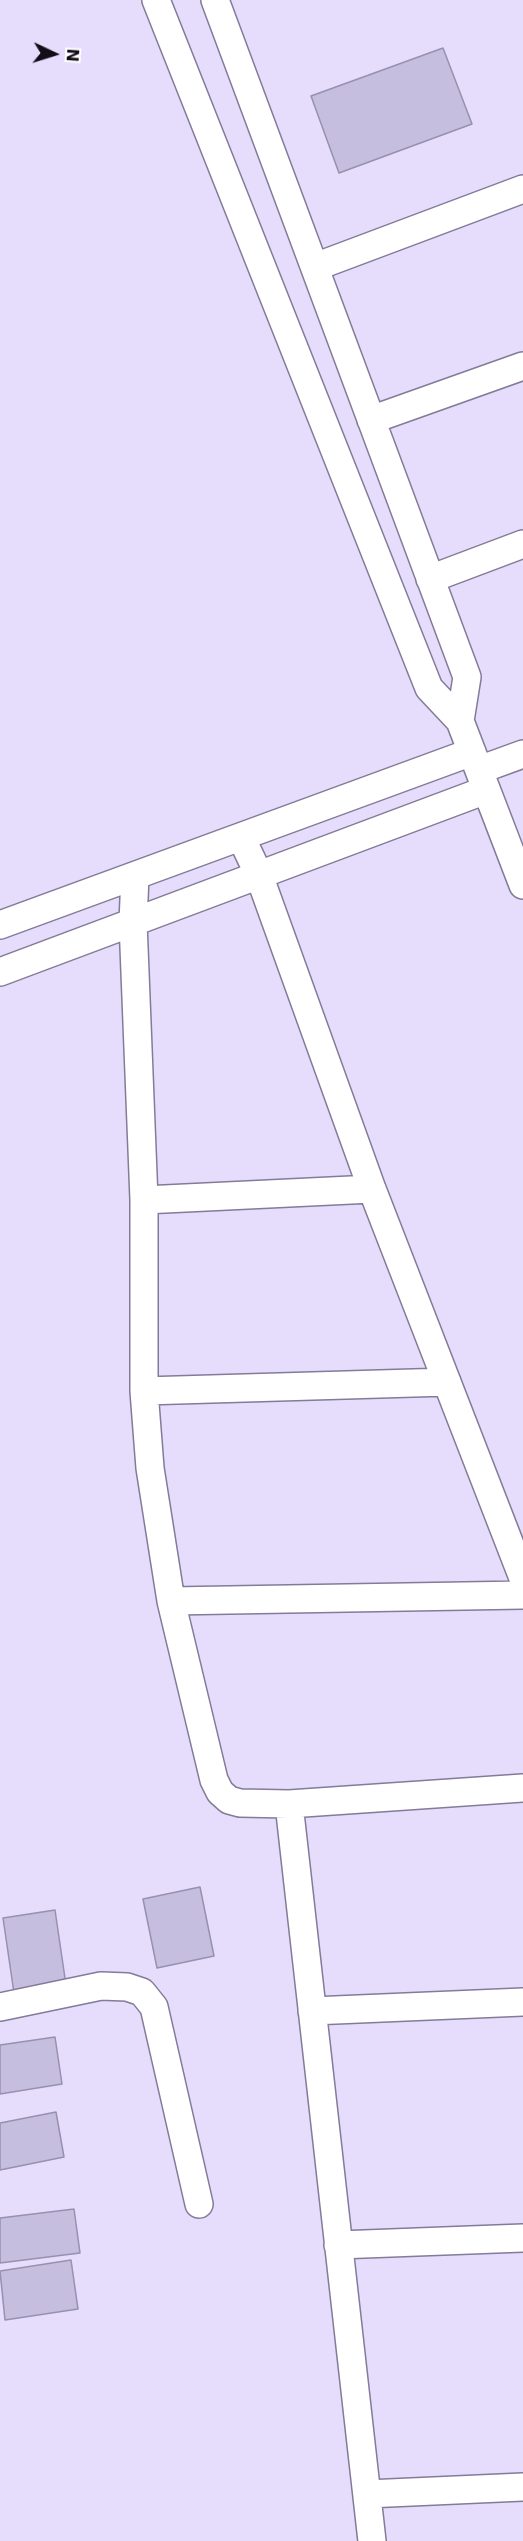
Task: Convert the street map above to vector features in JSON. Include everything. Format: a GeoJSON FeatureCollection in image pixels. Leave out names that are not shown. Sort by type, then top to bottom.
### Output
{"type":"FeatureCollection","features":[{"type":"Feature","properties":{"kind":"street"},"geometry":{"type":"LineString","coordinates":[[156,0],[429,688],[460,721],[523,885]]}},
{"type":"Feature","properties":{"kind":"street"},"geometry":{"type":"LineString","coordinates":[[215,0],[467,677],[460,721]]}},
{"type":"Feature","properties":{"kind":"street"},"geometry":{"type":"LineString","coordinates":[[315,267],[523,189]]}},
{"type":"Feature","properties":{"kind":"street"},"geometry":{"type":"LineString","coordinates":[[371,420],[523,366]]}},
{"type":"Feature","properties":{"kind":"street"},"geometry":{"type":"LineString","coordinates":[[430,579],[523,544]]}},
{"type":"Feature","properties":{"kind":"street"},"geometry":{"type":"LineString","coordinates":[[0,972],[259,875],[479,771],[523,754]]}},
{"type":"Feature","properties":{"kind":"street"},"geometry":{"type":"LineString","coordinates":[[0,925],[241,837],[479,771]]}},
{"type":"Feature","properties":{"kind":"street"},"geometry":{"type":"LineString","coordinates":[[241,837],[259,875],[372,1189],[523,1578]]}},
{"type":"Feature","properties":{"kind":"street"},"geometry":{"type":"LineString","coordinates":[[135,876],[133,922],[144,1200],[144,1391],[150,1468],[171,1601],[214,1780],[220,1792],[229,1800],[240,1803],[289,1804],[523,1788]]}},
{"type":"Feature","properties":{"kind":"street"},"geometry":{"type":"LineString","coordinates":[[144,1200],[372,1189]]}},
{"type":"Feature","properties":{"kind":"street"},"geometry":{"type":"LineString","coordinates":[[144,1391],[447,1382]]}},
{"type":"Feature","properties":{"kind":"street"},"geometry":{"type":"LineString","coordinates":[[171,1601],[523,1595]]}},
{"type":"Feature","properties":{"kind":"street"},"geometry":{"type":"LineString","coordinates":[[289,1804],[372,2541]]}},
{"type":"Feature","properties":{"kind":"street"},"geometry":{"type":"LineString","coordinates":[[0,2007],[101,1986],[127,1987],[142,1992],[154,2007],[199,2204]]}},
{"type":"Feature","properties":{"kind":"street"},"geometry":{"type":"LineString","coordinates":[[312,2011],[523,2002]]}},
{"type":"Feature","properties":{"kind":"street"},"geometry":{"type":"LineString","coordinates":[[338,2245],[523,2238]]}},
{"type":"Feature","properties":{"kind":"street"},"geometry":{"type":"LineString","coordinates":[[367,2494],[523,2487]]}},
{"type":"Feature","properties":{"kind":"building"},"geometry":{"type":"Polygon","coordinates":[[[443,48],[472,124],[339,173],[311,96],[443,48]]]}},
{"type":"Feature","properties":{"kind":"building"},"geometry":{"type":"Polygon","coordinates":[[[200,1887],[214,1956],[157,1968],[143,1899],[200,1887]]]}},
{"type":"Feature","properties":{"kind":"building"},"geometry":{"type":"Polygon","coordinates":[[[55,1910],[66,1985],[14,1993],[3,1918],[55,1910]]]}},
{"type":"Feature","properties":{"kind":"building"},"geometry":{"type":"Polygon","coordinates":[[[55,2037],[62,2084],[0,2094],[0,2045],[55,2037]]]}},
{"type":"Feature","properties":{"kind":"building"},"geometry":{"type":"Polygon","coordinates":[[[56,2112],[64,2157],[0,2170],[0,2123],[56,2112]]]}},
{"type":"Feature","properties":{"kind":"building"},"geometry":{"type":"Polygon","coordinates":[[[74,2209],[80,2253],[0,2263],[0,2218],[74,2209]]]}},
{"type":"Feature","properties":{"kind":"building"},"geometry":{"type":"Polygon","coordinates":[[[71,2260],[78,2309],[5,2320],[0,2271],[71,2260]]]}}]}
